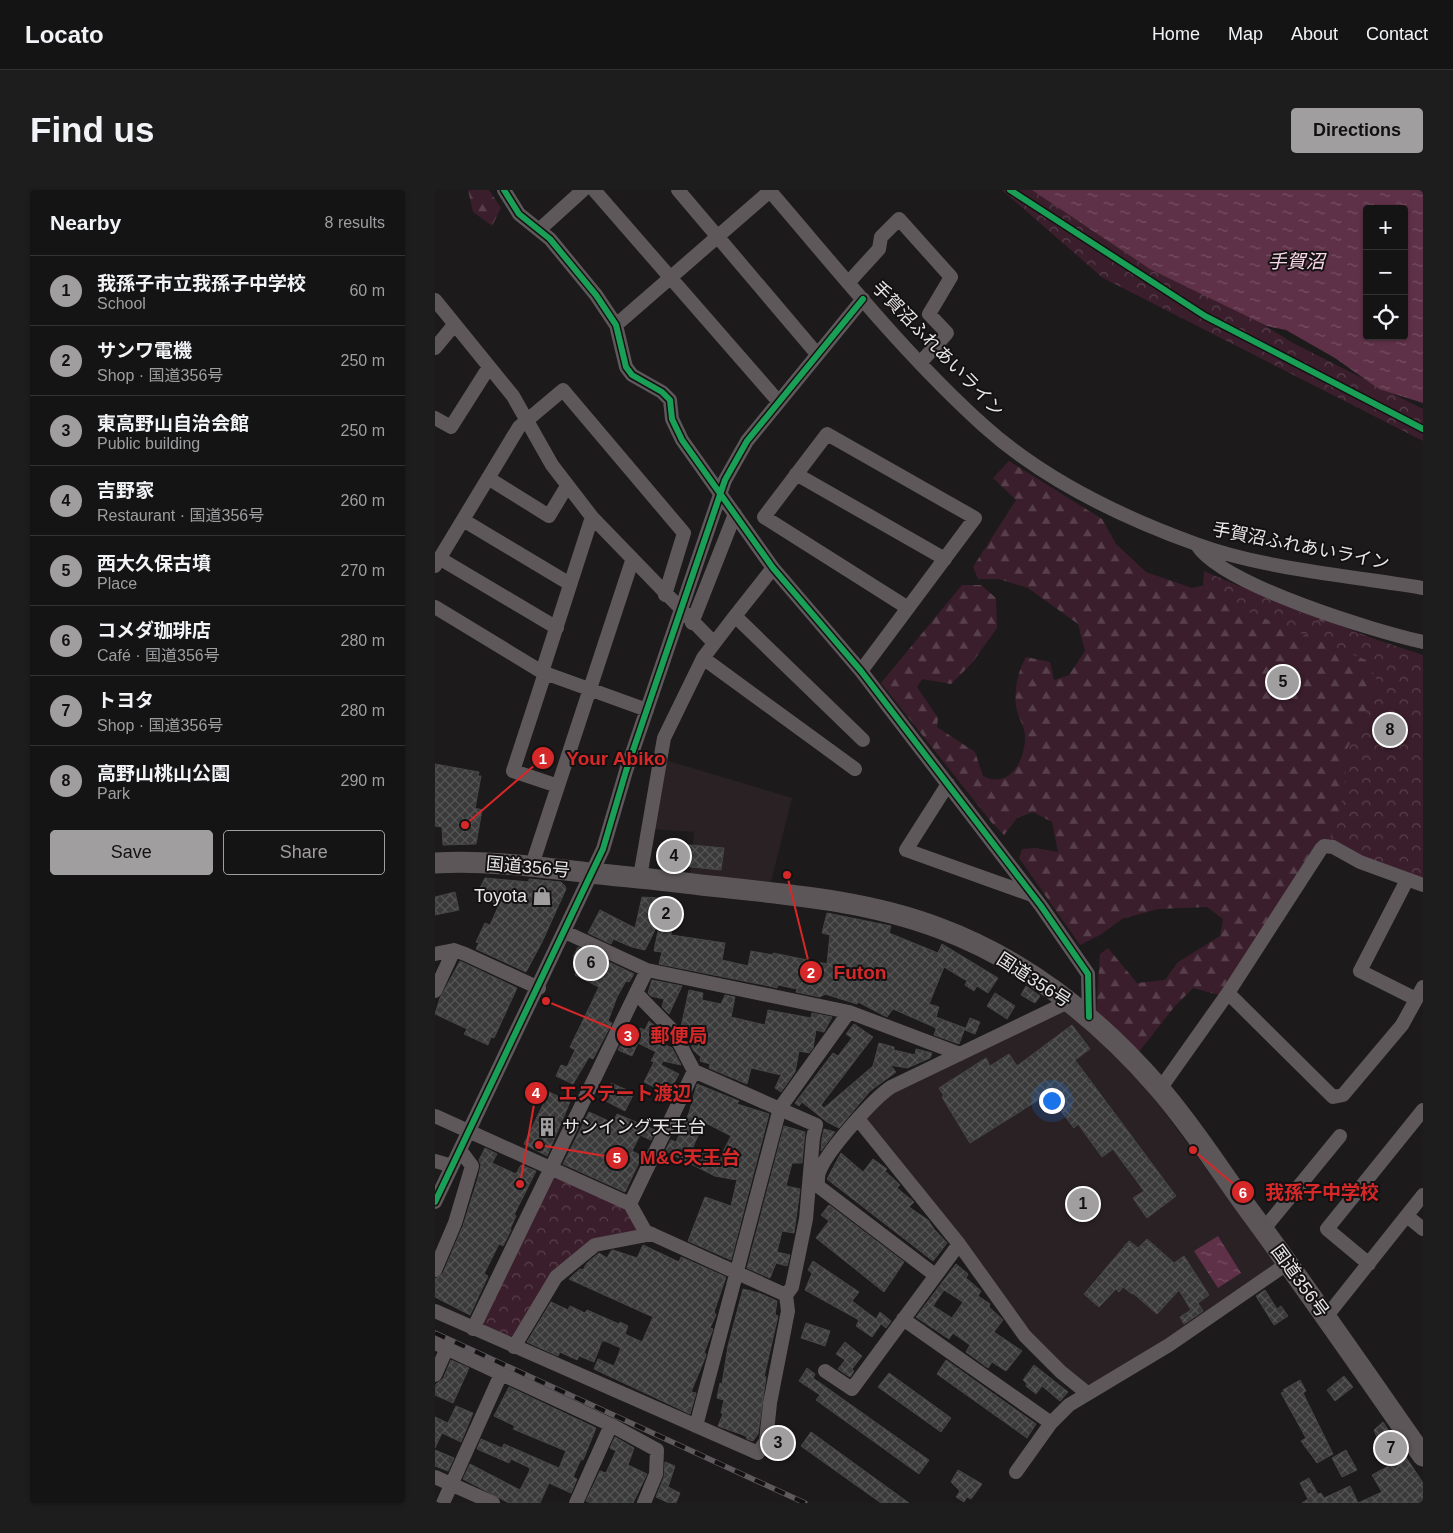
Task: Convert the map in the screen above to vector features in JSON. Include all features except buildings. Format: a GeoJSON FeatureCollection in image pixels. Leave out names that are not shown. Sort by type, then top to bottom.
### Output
{"type":"FeatureCollection","features":[{"type":"Feature","properties":{"kind":"highway","name":"国道356号"},"geometry":{"type":"LineString","coordinates":[[435,864],[459,862],[532,865],[827,900],[911,918],[942,929],[987,949],[1044,982],[1089,1017],[1160,1089],[1288,1263],[1423,1456]]}},
{"type":"Feature","properties":{"kind":"street"},"geometry":{"type":"LineString","coordinates":[[504,190],[519,214],[531,226],[550,239],[596,295],[616,325],[626,367],[632,375],[662,392],[670,400],[672,419],[697,462],[773,568],[861,671],[1033,896],[1087,974],[1089,1017]]}},
{"type":"Feature","properties":{"kind":"street"},"geometry":{"type":"LineString","coordinates":[[539,230],[583,190]]}},
{"type":"Feature","properties":{"kind":"street"},"geometry":{"type":"LineString","coordinates":[[594,190],[778,402]]}},
{"type":"Feature","properties":{"kind":"street"},"geometry":{"type":"LineString","coordinates":[[678,190],[817,354]]}},
{"type":"Feature","properties":{"kind":"street"},"geometry":{"type":"LineString","coordinates":[[616,325],[770,191]]}},
{"type":"Feature","properties":{"kind":"street","name":"手賀沼ふれあいライン"},"geometry":{"type":"LineString","coordinates":[[770,191],[863,300],[985,427],[1049,474],[1141,522],[1197,545],[1261,561],[1423,588]]}},
{"type":"Feature","properties":{"kind":"street"},"geometry":{"type":"LineString","coordinates":[[848,283],[879,249],[881,237],[899,218],[951,276],[929,314],[947,333],[921,362]]}},
{"type":"Feature","properties":{"kind":"street"},"geometry":{"type":"LineString","coordinates":[[435,300],[513,396],[552,465],[592,517],[680,611],[714,643]]}},
{"type":"Feature","properties":{"kind":"street"},"geometry":{"type":"LineString","coordinates":[[435,1202],[593,873],[603,848],[647,710],[725,480],[747,441],[863,300]]}},
{"type":"Feature","properties":{"kind":"street"},"geometry":{"type":"LineString","coordinates":[[435,348],[454,325]]}},
{"type":"Feature","properties":{"kind":"street"},"geometry":{"type":"LineString","coordinates":[[435,418],[451,427],[489,367]]}},
{"type":"Feature","properties":{"kind":"street"},"geometry":{"type":"LineString","coordinates":[[557,628],[437,562],[519,427],[563,390],[684,533],[665,595]]}},
{"type":"Feature","properties":{"kind":"street"},"geometry":{"type":"LineString","coordinates":[[861,671],[945,559],[975,518],[827,434],[764,517],[908,608]]}},
{"type":"Feature","properties":{"kind":"street"},"geometry":{"type":"LineString","coordinates":[[796,474],[945,559]]}},
{"type":"Feature","properties":{"kind":"street"},"geometry":{"type":"LineString","coordinates":[[488,478],[549,516],[567,486]]}},
{"type":"Feature","properties":{"kind":"street"},"geometry":{"type":"LineString","coordinates":[[692,623],[733,512]]}},
{"type":"Feature","properties":{"kind":"street"},"geometry":{"type":"LineString","coordinates":[[558,786],[513,771],[592,517]]}},
{"type":"Feature","properties":{"kind":"street"},"geometry":{"type":"LineString","coordinates":[[463,520],[570,584]]}},
{"type":"Feature","properties":{"kind":"street"},"geometry":{"type":"LineString","coordinates":[[1197,545],[1203,554],[1249,583],[1330,614],[1423,642]]}},
{"type":"Feature","properties":{"kind":"street"},"geometry":{"type":"LineString","coordinates":[[532,865],[632,561]]}},
{"type":"Feature","properties":{"kind":"street"},"geometry":{"type":"LineString","coordinates":[[640,877],[664,738],[703,658],[773,568]]}},
{"type":"Feature","properties":{"kind":"street"},"geometry":{"type":"LineString","coordinates":[[435,607],[543,673],[647,710]]}},
{"type":"Feature","properties":{"kind":"street"},"geometry":{"type":"LineString","coordinates":[[735,616],[863,740]]}},
{"type":"Feature","properties":{"kind":"street"},"geometry":{"type":"LineString","coordinates":[[703,658],[855,769]]}},
{"type":"Feature","properties":{"kind":"street"},"geometry":{"type":"LineString","coordinates":[[948,784],[906,850],[1033,896]]}},
{"type":"Feature","properties":{"kind":"street"},"geometry":{"type":"LineString","coordinates":[[1160,1089],[1228,993],[1324,846],[1333,847],[1360,862],[1423,885]]}},
{"type":"Feature","properties":{"kind":"street"},"geometry":{"type":"LineString","coordinates":[[1228,993],[1333,1097],[1343,1095],[1402,1025],[1420,993],[1360,971],[1407,880]]}},
{"type":"Feature","properties":{"kind":"street"},"geometry":{"type":"LineString","coordinates":[[565,932],[647,970],[849,1012],[960,1054]]}},
{"type":"Feature","properties":{"kind":"street"},"geometry":{"type":"LineString","coordinates":[[435,954],[455,950],[539,988]]}},
{"type":"Feature","properties":{"kind":"street"},"geometry":{"type":"LineString","coordinates":[[435,991],[455,950]]}},
{"type":"Feature","properties":{"kind":"street"},"geometry":{"type":"LineString","coordinates":[[473,1329],[647,970]]}},
{"type":"Feature","properties":{"kind":"street"},"geometry":{"type":"LineString","coordinates":[[435,1311],[758,1453],[766,1441],[770,1403],[788,1311],[786,1295],[792,1287],[806,1219],[813,1138],[816,1124],[694,1071],[673,1031],[636,993]]}},
{"type":"Feature","properties":{"kind":"street"},"geometry":{"type":"LineString","coordinates":[[935,1275],[818,1186],[821,1168],[858,1119],[879,1095],[891,1087],[1070,1002]]}},
{"type":"Feature","properties":{"kind":"street"},"geometry":{"type":"LineString","coordinates":[[696,1426],[780,1108],[849,1012]]}},
{"type":"Feature","properties":{"kind":"street"},"geometry":{"type":"LineString","coordinates":[[630,1204],[694,1071]]}},
{"type":"Feature","properties":{"kind":"street"},"geometry":{"type":"LineString","coordinates":[[1369,1264],[1327,1229],[1423,1110]]}},
{"type":"Feature","properties":{"kind":"street"},"geometry":{"type":"LineString","coordinates":[[435,1116],[630,1204],[645,1231],[786,1295]]}},
{"type":"Feature","properties":{"kind":"street"},"geometry":{"type":"LineString","coordinates":[[858,1119],[959,1244],[1025,1336],[1061,1372],[1087,1393]]}},
{"type":"Feature","properties":{"kind":"street"},"geometry":{"type":"LineString","coordinates":[[1263,1230],[1341,1136]]}},
{"type":"Feature","properties":{"kind":"street"},"geometry":{"type":"LineString","coordinates":[[435,1270],[455,1223],[472,1166],[460,1150]]}},
{"type":"Feature","properties":{"kind":"street"},"geometry":{"type":"LineString","coordinates":[[435,1161],[452,1166]]}},
{"type":"Feature","properties":{"kind":"street"},"geometry":{"type":"LineString","coordinates":[[1326,1317],[1423,1195]]}},
{"type":"Feature","properties":{"kind":"street"},"geometry":{"type":"LineString","coordinates":[[1407,1216],[1423,1229]]}},
{"type":"Feature","properties":{"kind":"street"},"geometry":{"type":"LineString","coordinates":[[514,1347],[556,1277],[595,1246],[651,1234]]}},
{"type":"Feature","properties":{"kind":"street"},"geometry":{"type":"LineString","coordinates":[[825,1371],[853,1389],[959,1244]]}},
{"type":"Feature","properties":{"kind":"street"},"geometry":{"type":"LineString","coordinates":[[1016,1472],[1051,1423],[1069,1405],[1169,1345],[1288,1263]]}},
{"type":"Feature","properties":{"kind":"street"},"geometry":{"type":"LineString","coordinates":[[903,1319],[1051,1423]]}},
{"type":"Feature","properties":{"kind":"street"},"geometry":{"type":"LineString","coordinates":[[435,1375],[441,1345],[611,1425],[657,1450],[656,1474],[644,1503]]}},
{"type":"Feature","properties":{"kind":"street"},"geometry":{"type":"LineString","coordinates":[[443,1503],[501,1374]]}},
{"type":"Feature","properties":{"kind":"street"},"geometry":{"type":"LineString","coordinates":[[576,1503],[611,1425]]}},
{"type":"Feature","properties":{"kind":"street"},"geometry":{"type":"LineString","coordinates":[[435,1477],[493,1503]]}},
{"type":"Feature","properties":{"kind":"shaded area"},"geometry":{"type":"Polygon","coordinates":[[[662,759],[792,798],[771,882],[690,874],[694,832],[651,829],[662,759]]]}},
{"type":"Feature","properties":{"kind":"shaded area"},"geometry":{"type":"Polygon","coordinates":[[[1065,1010],[1122,1061],[1151,1094],[1276,1263],[1271,1270],[1166,1340],[1090,1385],[1077,1380],[1046,1353],[866,1123],[866,1116],[882,1098],[1065,1010]]]}},
{"type":"Feature","properties":{"kind":"green space"},"geometry":{"type":"Polygon","coordinates":[[[468,190],[489,190],[501,208],[492,226],[473,212],[468,190]]]}},
{"type":"Feature","properties":{"kind":"green space"},"geometry":{"type":"Polygon","coordinates":[[[1002,190],[1047,190],[1293,343],[1423,409],[1423,441],[1103,278],[1002,190]]]}},
{"type":"Feature","properties":{"kind":"green space"},"geometry":{"type":"Polygon","coordinates":[[[1009,461],[1102,519],[1116,544],[1146,572],[1192,588],[1226,581],[1423,658],[1352,845],[1322,839],[1219,995],[1193,988],[1175,1006],[1138,1053],[1096,1013],[1100,954],[1108,948],[1137,983],[1165,980],[1178,962],[1220,936],[1223,919],[1207,907],[1158,909],[1122,919],[1100,935],[1080,945],[1019,858],[1022,849],[1036,848],[1058,852],[1052,822],[1033,812],[1017,818],[1004,835],[992,823],[881,683],[962,585],[981,585],[996,598],[997,628],[972,663],[951,684],[922,679],[917,687],[938,718],[937,727],[975,752],[983,776],[1001,779],[1015,770],[1023,754],[1025,735],[1017,709],[1016,687],[1026,657],[1050,662],[1054,680],[1069,675],[1085,651],[1078,624],[1028,588],[999,579],[978,579],[973,567],[1016,500],[993,478],[1009,461]]]}},
{"type":"Feature","properties":{"kind":"green space"},"geometry":{"type":"Polygon","coordinates":[[[1204,571],[1320,621],[1423,655],[1423,881],[1329,843],[1344,795],[1347,749],[1366,712],[1378,682],[1366,660],[1222,601],[1203,585],[1204,571]]]}},
{"type":"Feature","properties":{"kind":"green space"},"geometry":{"type":"Polygon","coordinates":[[[553,1173],[627,1206],[641,1233],[593,1243],[553,1275],[513,1344],[477,1328],[553,1173]]]}},
{"type":"Feature","properties":{"kind":"water","name":"手賀沼"},"geometry":{"type":"Polygon","coordinates":[[[1032,190],[1423,190],[1423,403],[1379,389],[1335,358],[1286,330],[1267,326],[1150,269],[1032,190]]]}},
{"type":"Feature","properties":{"kind":"water"},"geometry":{"type":"Polygon","coordinates":[[[1218,1236],[1241,1273],[1218,1288],[1194,1251],[1218,1236]]]}},
{"type":"Feature","properties":{"kind":"railway"},"geometry":{"type":"LineString","coordinates":[[435,1333],[805,1503]]}},
{"type":"Feature","properties":{"kind":"cycle path"},"geometry":{"type":"LineString","coordinates":[[504,190],[519,214],[550,239],[596,295],[616,325],[626,367],[632,375],[662,392],[670,400],[672,419],[682,440],[773,568],[861,671],[1041,906],[1088,974],[1089,1017]]}},
{"type":"Feature","properties":{"kind":"cycle path"},"geometry":{"type":"LineString","coordinates":[[1010,190],[1205,316],[1423,429]]}},
{"type":"Feature","properties":{"kind":"cycle path"},"geometry":{"type":"LineString","coordinates":[[435,1202],[603,849],[626,771],[725,480],[747,441],[863,299]]}},
{"type":"Feature","properties":{"kind":"place","name":"西大久保古墳"},"geometry":{"type":"Point","coordinates":[1283,682]}},
{"type":"Feature","properties":{"kind":"place","name":"高野山桃山公園"},"geometry":{"type":"Point","coordinates":[1390,730]}},
{"type":"Feature","properties":{"kind":"place","name":"Your Abiko"},"geometry":{"type":"Point","coordinates":[465,825]}},
{"type":"Feature","properties":{"kind":"place","name":"吉野家"},"geometry":{"type":"Point","coordinates":[674,856]}},
{"type":"Feature","properties":{"kind":"place","name":"Futon"},"geometry":{"type":"Point","coordinates":[787,875]}},
{"type":"Feature","properties":{"kind":"place","name":"Toyota"},"geometry":{"type":"Point","coordinates":[542,896]}},
{"type":"Feature","properties":{"kind":"place","name":"サンワ電機"},"geometry":{"type":"Point","coordinates":[666,914]}},
{"type":"Feature","properties":{"kind":"place","name":"コメダ珈琲店"},"geometry":{"type":"Point","coordinates":[591,963]}},
{"type":"Feature","properties":{"kind":"place","name":"郵便局"},"geometry":{"type":"Point","coordinates":[546,1001]}},
{"type":"Feature","properties":{"kind":"place","name":"サンイング天王台"},"geometry":{"type":"Point","coordinates":[547,1127]}},
{"type":"Feature","properties":{"kind":"place","name":"M&C天王台"},"geometry":{"type":"Point","coordinates":[539,1145]}},
{"type":"Feature","properties":{"kind":"place","name":"我孫子中学校"},"geometry":{"type":"Point","coordinates":[1193,1150]}},
{"type":"Feature","properties":{"kind":"place","name":"エステート渡辺"},"geometry":{"type":"Point","coordinates":[520,1184]}},
{"type":"Feature","properties":{"kind":"place","name":"我孫子市立我孫子中学校"},"geometry":{"type":"Point","coordinates":[1083,1204]}},
{"type":"Feature","properties":{"kind":"place","name":"東高野山自治会館"},"geometry":{"type":"Point","coordinates":[778,1443]}},
{"type":"Feature","properties":{"kind":"place","name":"トヨタ"},"geometry":{"type":"Point","coordinates":[1391,1448]}}]}
